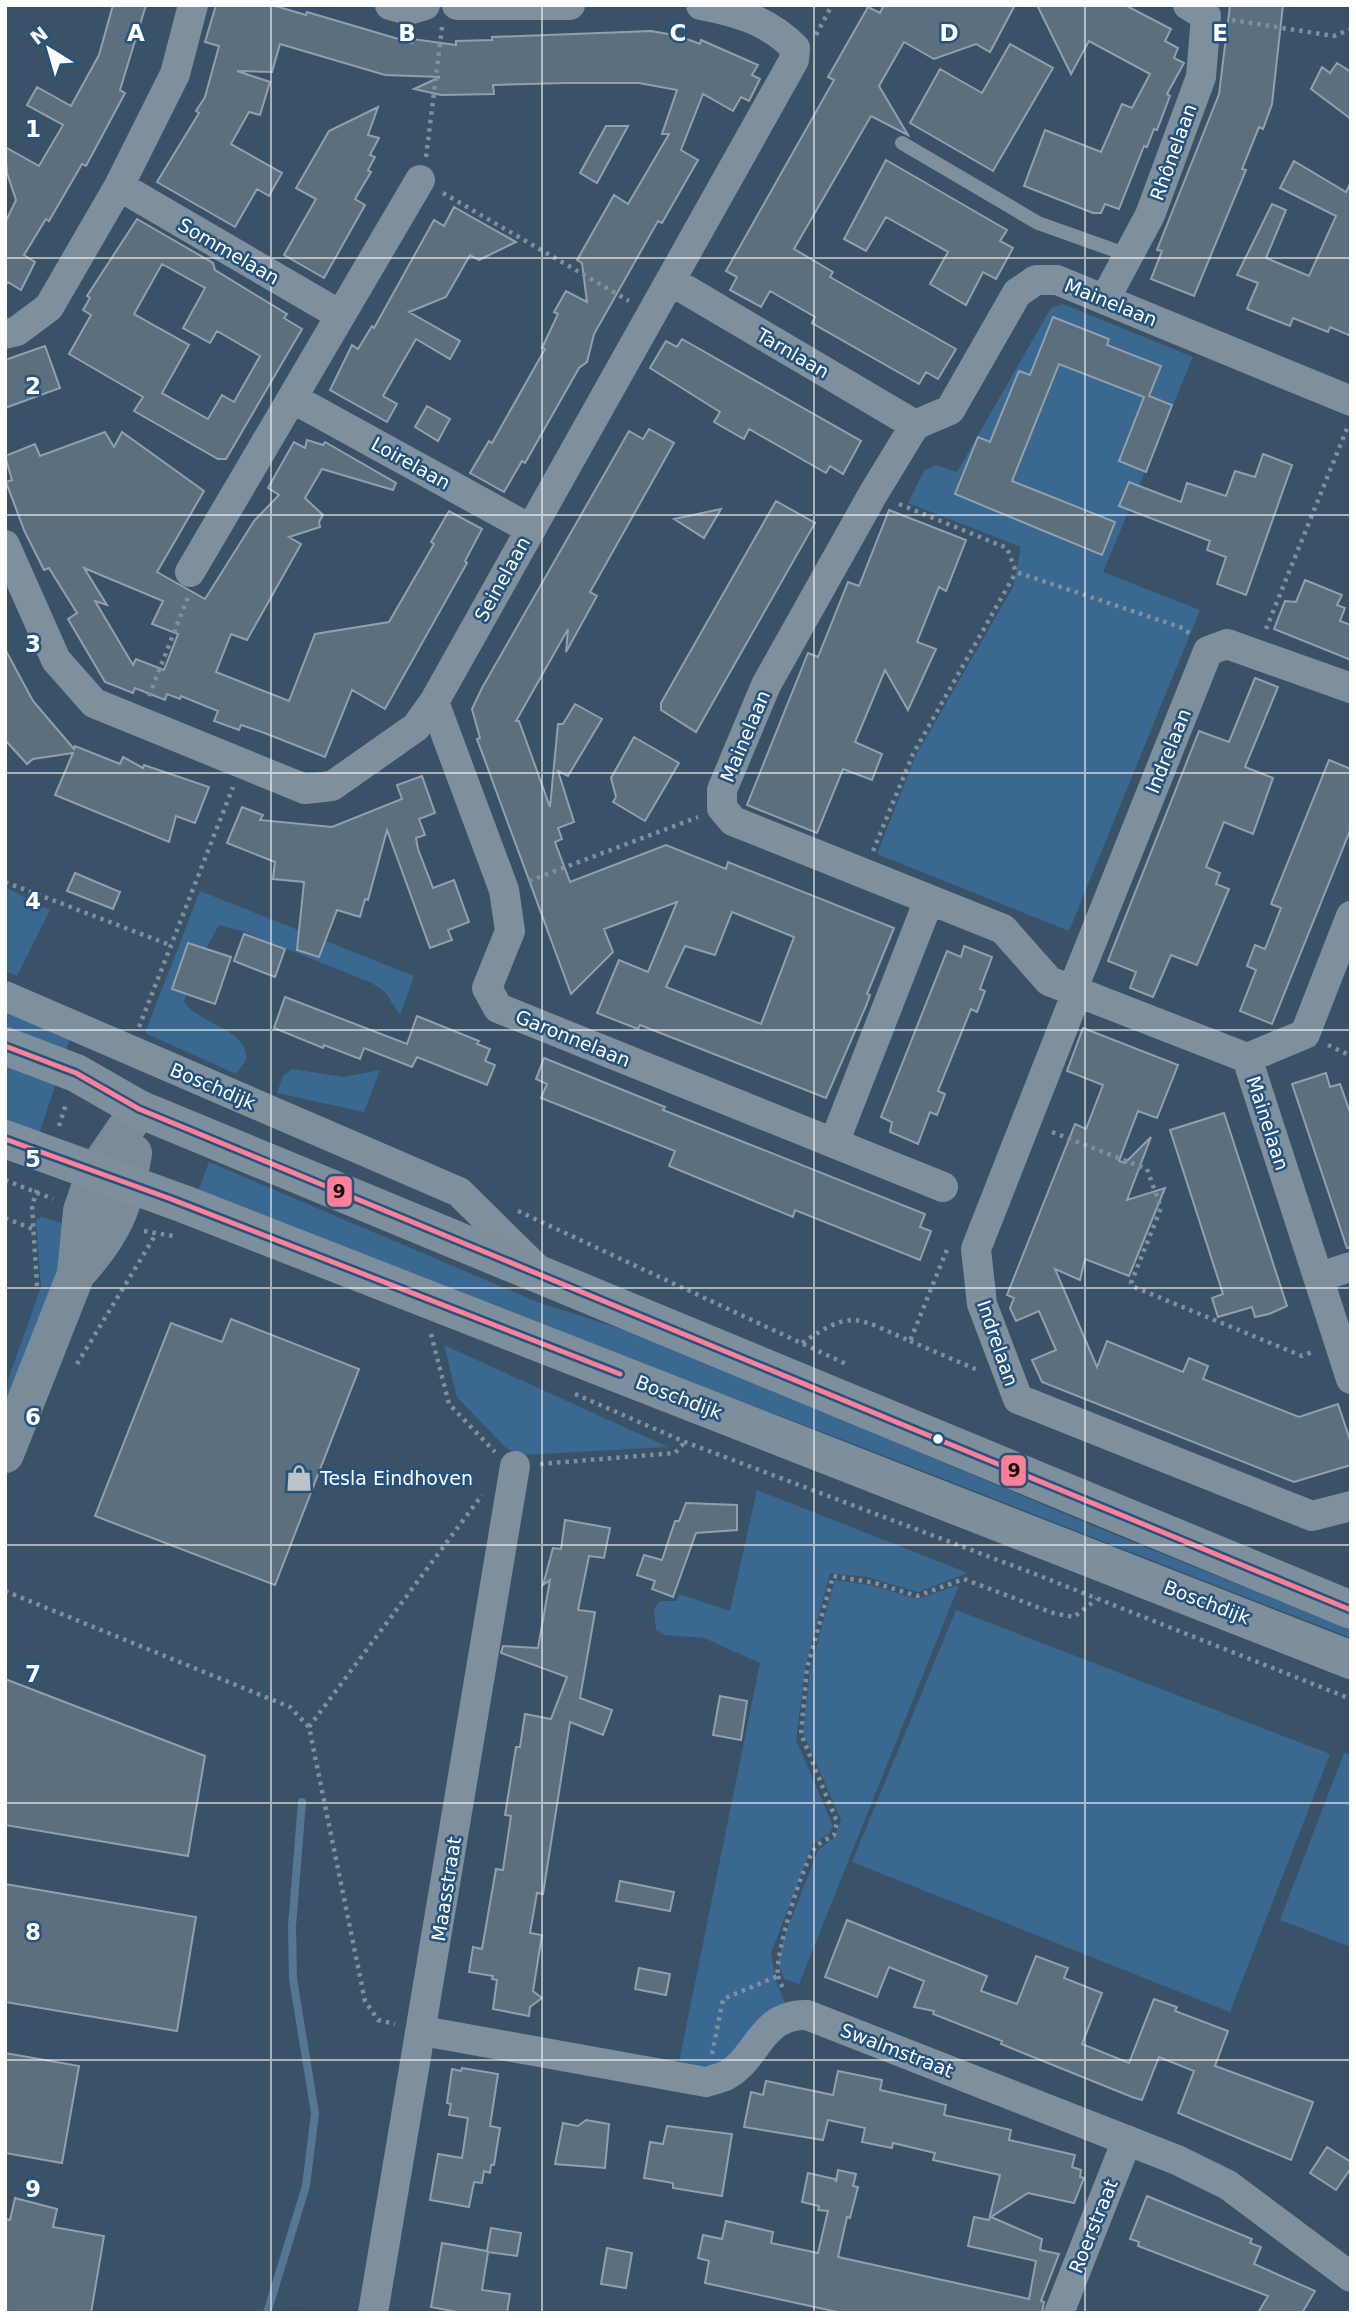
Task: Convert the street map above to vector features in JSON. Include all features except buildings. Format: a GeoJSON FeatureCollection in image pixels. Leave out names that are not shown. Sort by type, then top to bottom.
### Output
{"type":"FeatureCollection","features":[{"type":"Feature","properties":{"kind":"main road","name":"Boschdijk"},"geometry":{"type":"LineString","coordinates":[[5,1046],[76,1073],[139,1108],[1351,1610]]}},
{"type":"Feature","properties":{"kind":"main road","name":"Boschdijk"},"geometry":{"type":"LineString","coordinates":[[5,1139],[222,1218],[1351,1660]]}},
{"type":"Feature","properties":{"kind":"street"},"geometry":{"type":"LineString","coordinates":[[5,334],[17,331],[49,307],[119,186],[175,74],[193,5]]}},
{"type":"Feature","properties":{"kind":"street"},"geometry":{"type":"LineString","coordinates":[[390,5],[408,10],[570,5]]}},
{"type":"Feature","properties":{"kind":"street","name":"Seinelaan"},"geometry":{"type":"LineString","coordinates":[[5,545],[56,660],[94,703],[305,789],[332,786],[416,727],[434,702],[794,60],[795,48],[777,29],[735,11],[701,5]]}},
{"type":"Feature","properties":{"kind":"street","name":"Rhônelaan"},"geometry":{"type":"LineString","coordinates":[[1105,299],[1150,215],[1201,77],[1197,11]]}},
{"type":"Feature","properties":{"kind":"street"},"geometry":{"type":"LineString","coordinates":[[190,572],[419,180]]}},
{"type":"Feature","properties":{"kind":"street","name":"Sommelaan"},"geometry":{"type":"LineString","coordinates":[[119,186],[340,315]]}},
{"type":"Feature","properties":{"kind":"street","name":"Mainelaan"},"geometry":{"type":"LineString","coordinates":[[1351,401],[1057,280],[1036,280],[1017,293],[950,410],[915,425],[873,494],[766,685],[722,790],[722,808],[733,821],[1003,929],[1049,981],[1247,1058],[1351,1379]]}},
{"type":"Feature","properties":{"kind":"street","name":"Tarnlaan"},"geometry":{"type":"LineString","coordinates":[[671,281],[915,425]]}},
{"type":"Feature","properties":{"kind":"street","name":"Loirelaan"},"geometry":{"type":"LineString","coordinates":[[292,398],[530,529]]}},
{"type":"Feature","properties":{"kind":"street"},"geometry":{"type":"LineString","coordinates":[[1208,651],[1227,644],[1351,688]]}},
{"type":"Feature","properties":{"kind":"street","name":"Indrelaan"},"geometry":{"type":"LineString","coordinates":[[1208,651],[976,1250],[982,1304],[1018,1399],[1312,1516],[1351,1506]]}},
{"type":"Feature","properties":{"kind":"street","name":"Garonnelaan"},"geometry":{"type":"LineString","coordinates":[[434,702],[504,890],[510,932],[487,988],[498,1008],[943,1187]]}},
{"type":"Feature","properties":{"kind":"street"},"geometry":{"type":"LineString","coordinates":[[834,1143],[929,900]]}},
{"type":"Feature","properties":{"kind":"street"},"geometry":{"type":"LineString","coordinates":[[1247,1058],[1305,1034],[1351,916]]}},
{"type":"Feature","properties":{"kind":"street","name":"Boschdijk"},"geometry":{"type":"LineString","coordinates":[[5,996],[459,1192],[545,1277]]}},
{"type":"Feature","properties":{"kind":"street"},"geometry":{"type":"LineString","coordinates":[[5,1454],[76,1274],[82,1211],[112,1179],[139,1108]]}},
{"type":"Feature","properties":{"kind":"street"},"geometry":{"type":"LineString","coordinates":[[1318,1277],[1351,1267]]}},
{"type":"Feature","properties":{"kind":"street","name":"Maasstraat"},"geometry":{"type":"LineString","coordinates":[[373,2313],[423,2031],[511,1465]]}},
{"type":"Feature","properties":{"kind":"street","name":"Swalmstraat"},"geometry":{"type":"LineString","coordinates":[[706,2082],[729,2075],[777,2021],[793,2014],[807,2015],[1127,2140],[1228,2185],[1351,2277]]}},
{"type":"Feature","properties":{"kind":"street"},"geometry":{"type":"LineString","coordinates":[[423,2031],[706,2082]]}},
{"type":"Feature","properties":{"kind":"street","name":"Roerstraat"},"geometry":{"type":"LineString","coordinates":[[1059,2313],[1127,2140]]}},
{"type":"Feature","properties":{"kind":"lane"},"geometry":{"type":"LineString","coordinates":[[902,144],[1038,223],[1128,255]]}},
{"type":"Feature","properties":{"kind":"path"},"geometry":{"type":"LineString","coordinates":[[441,10],[425,168],[419,180],[652,314]]}},
{"type":"Feature","properties":{"kind":"path"},"geometry":{"type":"LineString","coordinates":[[1197,11],[1334,36],[1351,29]]}},
{"type":"Feature","properties":{"kind":"path"},"geometry":{"type":"LineString","coordinates":[[1256,653],[1351,419]]}},
{"type":"Feature","properties":{"kind":"path"},"geometry":{"type":"LineString","coordinates":[[873,494],[1007,548],[1016,572]]}},
{"type":"Feature","properties":{"kind":"path"},"geometry":{"type":"LineString","coordinates":[[138,722],[190,594],[190,572]]}},
{"type":"Feature","properties":{"kind":"path"},"geometry":{"type":"LineString","coordinates":[[1016,572],[1183,628],[1208,651]]}},
{"type":"Feature","properties":{"kind":"path"},"geometry":{"type":"LineString","coordinates":[[864,874],[913,754],[1016,572]]}},
{"type":"Feature","properties":{"kind":"path"},"geometry":{"type":"LineString","coordinates":[[130,1049],[243,764]]}},
{"type":"Feature","properties":{"kind":"path"},"geometry":{"type":"LineString","coordinates":[[504,890],[722,808]]}},
{"type":"Feature","properties":{"kind":"path"},"geometry":{"type":"LineString","coordinates":[[5,882],[170,946]]}},
{"type":"Feature","properties":{"kind":"path"},"geometry":{"type":"LineString","coordinates":[[33,1297],[37,1287],[32,1206],[76,1073]]}},
{"type":"Feature","properties":{"kind":"path"},"geometry":{"type":"LineString","coordinates":[[1026,1122],[1147,1169],[1161,1208],[1131,1283],[1134,1287],[1302,1356],[1339,1342]]}},
{"type":"Feature","properties":{"kind":"path"},"geometry":{"type":"LineString","coordinates":[[5,1180],[37,1192]]}},
{"type":"Feature","properties":{"kind":"path"},"geometry":{"type":"LineString","coordinates":[[514,1209],[801,1344]]}},
{"type":"Feature","properties":{"kind":"path"},"geometry":{"type":"LineString","coordinates":[[5,1218],[33,1229]]}},
{"type":"Feature","properties":{"kind":"path"},"geometry":{"type":"LineString","coordinates":[[430,1333],[449,1404],[511,1465]]}},
{"type":"Feature","properties":{"kind":"path"},"geometry":{"type":"LineString","coordinates":[[910,1341],[991,1376],[1009,1375]]}},
{"type":"Feature","properties":{"kind":"path","name":"Boschdijk"},"geometry":{"type":"LineString","coordinates":[[574,1393],[685,1442],[1351,1699]]}},
{"type":"Feature","properties":{"kind":"path"},"geometry":{"type":"LineString","coordinates":[[309,1727],[511,1465],[675,1453],[685,1442]]}},
{"type":"Feature","properties":{"kind":"path"},"geometry":{"type":"LineString","coordinates":[[706,2082],[723,1999],[778,1976],[775,1964],[780,1939],[815,1847],[834,1835],[838,1822],[810,1762],[801,1734],[807,1668],[833,1576],[875,1583],[917,1596],[964,1579],[1053,1613],[1074,1617],[1097,1599]]}},
{"type":"Feature","properties":{"kind":"path"},"geometry":{"type":"LineString","coordinates":[[5,1591],[290,1707],[309,1727],[365,2001],[378,2020],[423,2031]]}},
{"type":"Feature","properties":{"kind":"shaded area"},"geometry":{"type":"Polygon","coordinates":[[[1063,304],[1193,357],[1103,572],[1200,610],[1069,931],[877,854],[915,757],[1013,587],[1021,547],[908,503],[924,471],[936,465],[957,472],[1051,308],[1063,304]]]}},
{"type":"Feature","properties":{"kind":"shaded area"},"geometry":{"type":"Polygon","coordinates":[[[5,887],[50,910],[17,976],[5,971],[5,887]]]}},
{"type":"Feature","properties":{"kind":"shaded area"},"geometry":{"type":"Polygon","coordinates":[[[200,891],[414,976],[400,1015],[385,992],[372,983],[242,931],[219,925],[203,954],[184,1001],[200,1016],[240,1041],[245,1049],[246,1060],[236,1074],[145,1033],[200,891]]]}},
{"type":"Feature","properties":{"kind":"shaded area"},"geometry":{"type":"Polygon","coordinates":[[[5,1012],[70,1039],[65,1053],[5,1028],[5,1012]]]}},
{"type":"Feature","properties":{"kind":"shaded area"},"geometry":{"type":"Polygon","coordinates":[[[5,1062],[56,1083],[39,1134],[5,1120],[5,1062]]]}},
{"type":"Feature","properties":{"kind":"shaded area"},"geometry":{"type":"Polygon","coordinates":[[[292,1069],[344,1077],[380,1070],[364,1112],[277,1093],[283,1076],[292,1069]]]}},
{"type":"Feature","properties":{"kind":"shaded area"},"geometry":{"type":"Polygon","coordinates":[[[209,1162],[540,1303],[690,1351],[781,1394],[1103,1530],[1351,1630],[1351,1638],[867,1449],[197,1194],[209,1162]]]}},
{"type":"Feature","properties":{"kind":"shaded area"},"geometry":{"type":"Polygon","coordinates":[[[42,1217],[68,1225],[66,1257],[5,1405],[9,1377],[41,1287],[36,1220],[42,1217]]]}},
{"type":"Feature","properties":{"kind":"shaded area"},"geometry":{"type":"Polygon","coordinates":[[[444,1345],[668,1447],[523,1455],[506,1448],[457,1397],[444,1345]]]}},
{"type":"Feature","properties":{"kind":"shaded area"},"geometry":{"type":"Polygon","coordinates":[[[757,1490],[968,1573],[918,1592],[867,1577],[830,1573],[805,1668],[796,1740],[833,1826],[830,1833],[813,1844],[771,1953],[776,1981],[785,2003],[768,2012],[722,2064],[712,2068],[679,2062],[760,1663],[704,1638],[666,1635],[656,1630],[654,1609],[660,1601],[677,1601],[679,1594],[730,1611],[757,1490]]]}},
{"type":"Feature","properties":{"kind":"shaded area"},"geometry":{"type":"Polygon","coordinates":[[[835,1580],[874,1586],[917,1599],[959,1585],[799,1984],[784,1979],[778,1963],[783,1940],[818,1850],[835,1837],[841,1820],[803,1733],[810,1669],[835,1580]]]}},
{"type":"Feature","properties":{"kind":"shaded area"},"geometry":{"type":"Polygon","coordinates":[[[956,1610],[1330,1754],[1230,2012],[852,1862],[956,1610]]]}},
{"type":"Feature","properties":{"kind":"shaded area"},"geometry":{"type":"Polygon","coordinates":[[[1344,1753],[1351,1755],[1351,1947],[1280,1920],[1344,1753]]]}},
{"type":"Feature","properties":{"kind":"waterway"},"geometry":{"type":"LineString","coordinates":[[267,2313],[306,2186],[315,2113],[293,1979],[292,1926],[302,1802]]}},
{"type":"Feature","properties":{"kind":"transit line","name":"9"},"geometry":{"type":"LineString","coordinates":[[5,1046],[76,1073],[139,1109],[1351,1610]]}},
{"type":"Feature","properties":{"kind":"transit line","name":"9"},"geometry":{"type":"LineString","coordinates":[[5,1139],[171,1199],[620,1374]]}},
{"type":"Feature","properties":{"kind":"place","name":"Tesla Eindhoven"},"geometry":{"type":"Point","coordinates":[299,1478]}}]}
